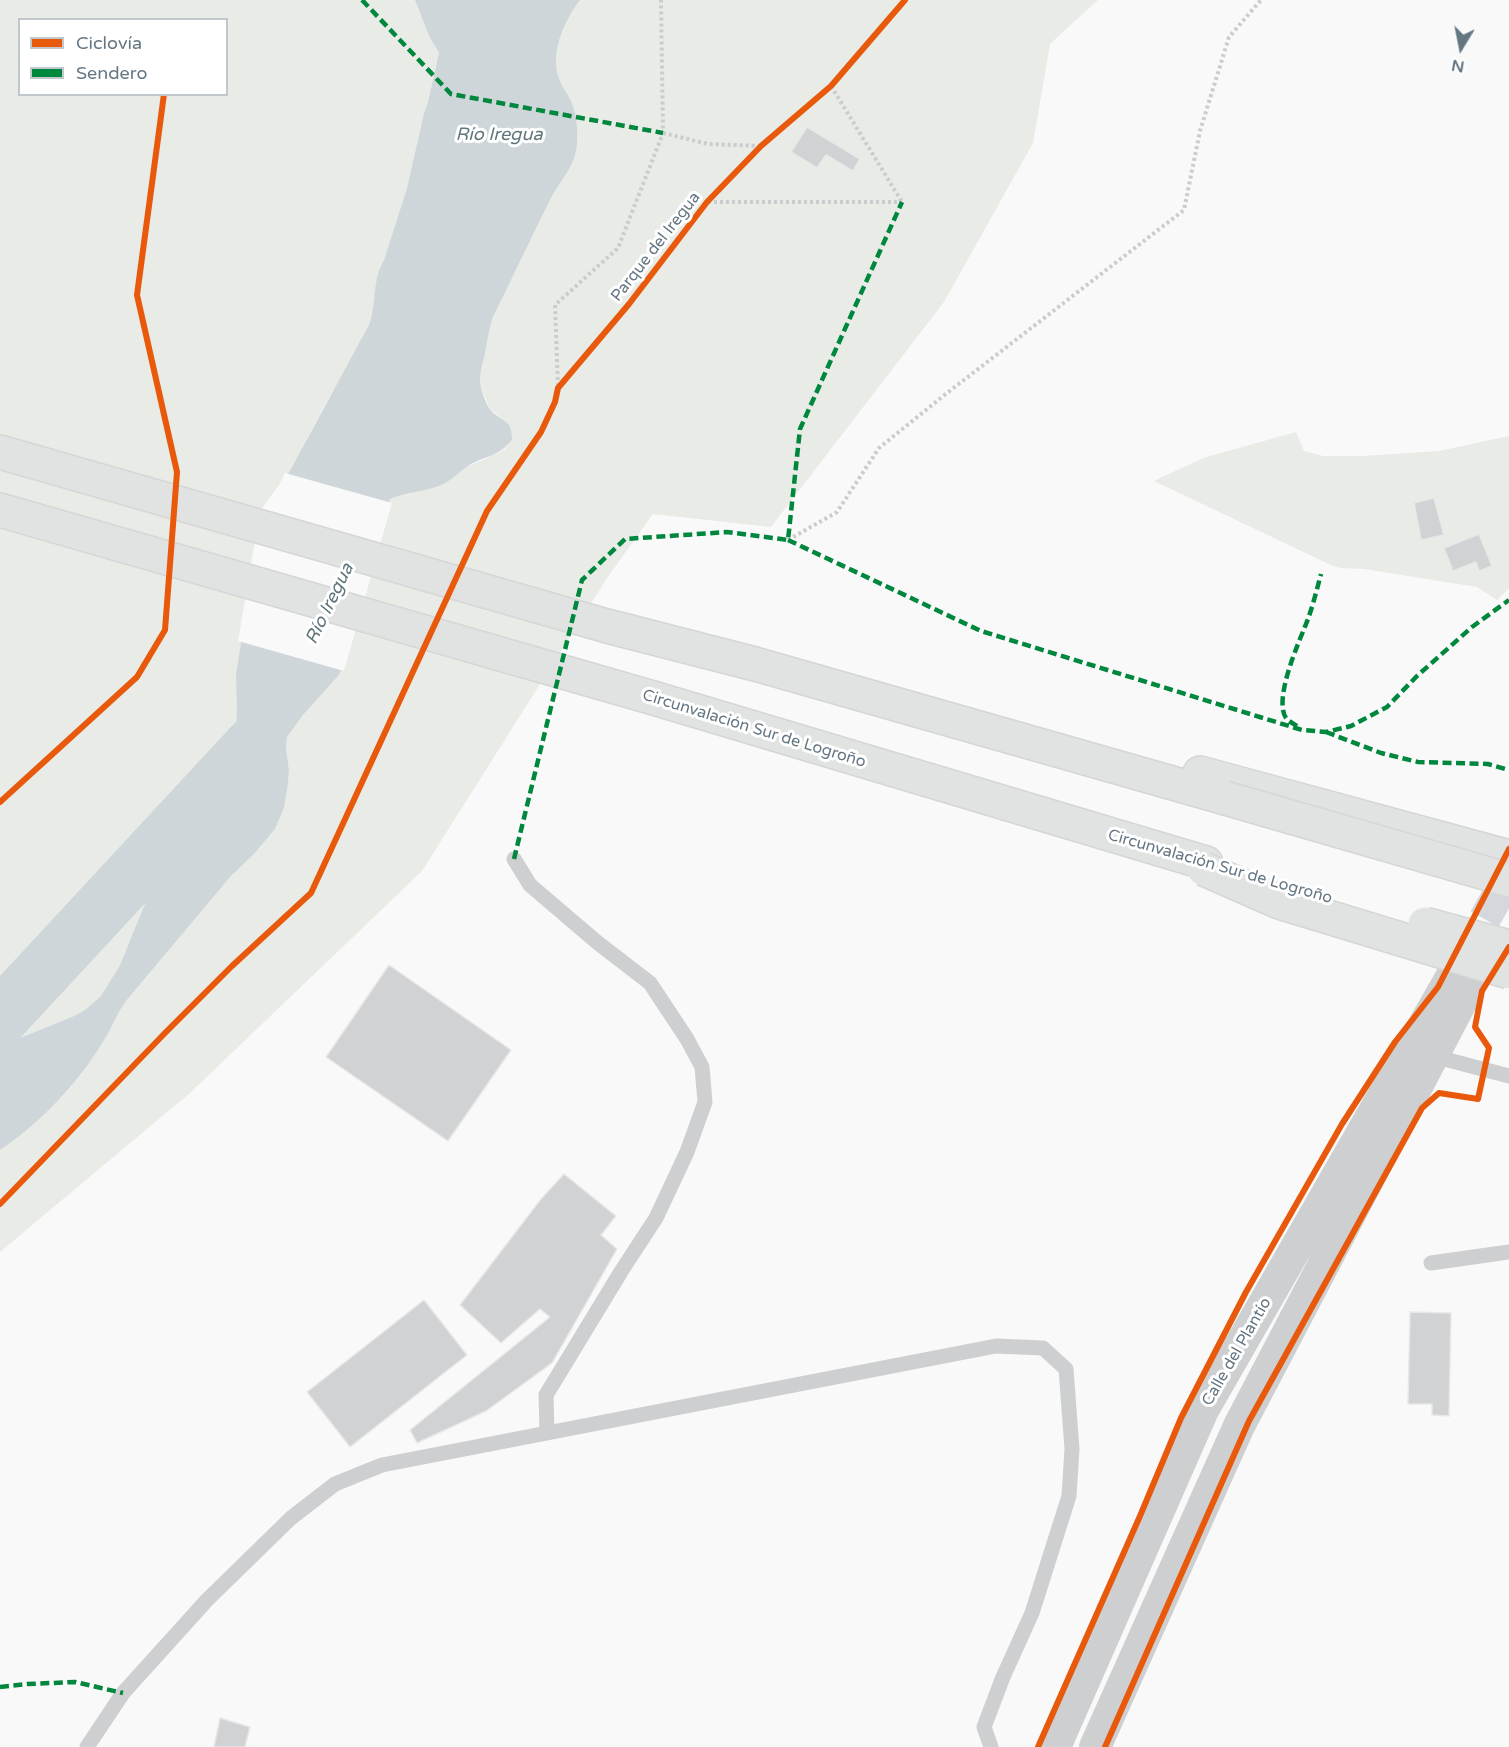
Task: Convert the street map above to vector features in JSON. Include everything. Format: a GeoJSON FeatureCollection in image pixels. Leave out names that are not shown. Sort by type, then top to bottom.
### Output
{"type":"FeatureCollection","features":[{"type":"Feature","properties":{"kind":"highway"},"geometry":{"type":"LineString","coordinates":[[0,452],[607,626],[1227,789],[1509,857]]}},
{"type":"Feature","properties":{"kind":"highway","name":"Circunvalación Sur de Logroño"},"geometry":{"type":"LineString","coordinates":[[0,510],[661,700],[1205,866],[1509,947]]}},
{"type":"Feature","properties":{"kind":"highway"},"geometry":{"type":"LineString","coordinates":[[1227,789],[1509,880]]}},
{"type":"Feature","properties":{"kind":"highway"},"geometry":{"type":"LineString","coordinates":[[1205,866],[1279,902],[1509,972]]}},
{"type":"Feature","properties":{"kind":"street","name":"Calle del Plantío"},"geometry":{"type":"LineString","coordinates":[[1055,1747],[1203,1410],[1463,977],[1433,1056],[1239,1426],[1095,1747]]}},
{"type":"Feature","properties":{"kind":"lane"},"geometry":{"type":"LineString","coordinates":[[514,859],[530,885],[598,943],[650,983],[687,1039],[702,1067],[705,1102],[687,1152],[656,1218],[622,1269],[546,1395],[547,1433]]}},
{"type":"Feature","properties":{"kind":"lane"},"geometry":{"type":"LineString","coordinates":[[1433,1056],[1509,1076]]}},
{"type":"Feature","properties":{"kind":"lane"},"geometry":{"type":"LineString","coordinates":[[1431,1263],[1509,1252]]}},
{"type":"Feature","properties":{"kind":"lane"},"geometry":{"type":"LineString","coordinates":[[87,1747],[123,1693],[207,1600],[291,1518],[335,1484],[382,1465],[996,1346],[1042,1348],[1066,1369],[1072,1449],[1069,1496],[1032,1613],[1003,1677],[984,1727],[991,1747]]}},
{"type":"Feature","properties":{"kind":"path"},"geometry":{"type":"LineString","coordinates":[[788,540],[837,512],[879,448],[1184,210],[1200,130],[1229,37],[1261,0]]}},
{"type":"Feature","properties":{"kind":"path"},"geometry":{"type":"LineString","coordinates":[[707,202],[902,202],[831,86]]}},
{"type":"Feature","properties":{"kind":"path"},"geometry":{"type":"LineString","coordinates":[[663,132],[708,144],[761,146]]}},
{"type":"Feature","properties":{"kind":"shaded area"},"geometry":{"type":"Polygon","coordinates":[[[0,0],[415,0],[429,36],[439,53],[407,188],[380,267],[371,322],[291,468],[237,707],[236,727],[215,765],[188,826],[169,854],[120,965],[101,996],[74,1016],[0,1046],[0,0]]]}},
{"type":"Feature","properties":{"kind":"shaded area"},"geometry":{"type":"Polygon","coordinates":[[[580,0],[1098,0],[1050,44],[1033,143],[944,302],[771,527],[653,514],[607,578],[422,871],[190,1093],[0,1252],[0,1150],[45,1114],[72,1085],[96,1053],[126,1001],[231,876],[275,829],[284,808],[288,784],[287,737],[303,715],[339,675],[390,499],[488,458],[505,449],[512,440],[507,422],[490,409],[480,379],[489,327],[493,317],[549,202],[576,154],[575,114],[572,102],[560,81],[556,60],[564,28],[580,0]]]}},
{"type":"Feature","properties":{"kind":"shaded area"},"geometry":{"type":"Polygon","coordinates":[[[1296,432],[1304,451],[1323,456],[1439,451],[1509,436],[1509,588],[1497,600],[1477,587],[1333,566],[1154,481],[1203,458],[1296,432]]]}},
{"type":"Feature","properties":{"kind":"water","name":"Río Iregua"},"geometry":{"type":"Polygon","coordinates":[[[415,0],[580,0],[560,38],[556,60],[560,81],[572,102],[575,114],[576,153],[570,168],[549,202],[493,317],[481,373],[480,381],[486,402],[489,408],[510,427],[512,440],[501,450],[474,462],[445,483],[390,499],[339,675],[303,715],[287,737],[288,784],[284,808],[275,829],[231,876],[126,1001],[96,1053],[72,1085],[45,1114],[0,1150],[0,1046],[74,1016],[101,996],[120,965],[157,875],[189,826],[215,765],[236,727],[236,675],[262,512],[281,487],[369,325],[380,267],[407,188],[439,53],[429,36],[415,0]]]}},
{"type":"Feature","properties":{"kind":"pier"},"geometry":{"type":"Polygon","coordinates":[[[285,473],[392,503],[344,671],[238,641],[260,511],[285,473]]]}},
{"type":"Feature","properties":{"kind":"building"},"geometry":{"type":"Polygon","coordinates":[[[807,127],[860,159],[853,171],[826,155],[817,168],[791,152],[807,127]]]}},
{"type":"Feature","properties":{"kind":"building"},"geometry":{"type":"Polygon","coordinates":[[[1434,498],[1444,535],[1421,540],[1414,503],[1434,498]]]}},
{"type":"Feature","properties":{"kind":"building"},"geometry":{"type":"Polygon","coordinates":[[[1479,534],[1492,566],[1479,571],[1476,562],[1453,571],[1444,548],[1479,534]]]}},
{"type":"Feature","properties":{"kind":"building"},"geometry":{"type":"Polygon","coordinates":[[[389,965],[511,1050],[448,1141],[326,1057],[389,965]]]}},
{"type":"Feature","properties":{"kind":"building"},"geometry":{"type":"Polygon","coordinates":[[[564,1174],[616,1216],[601,1235],[617,1249],[552,1363],[486,1411],[417,1443],[410,1430],[550,1317],[540,1309],[501,1343],[460,1305],[541,1199],[564,1174]]]}},
{"type":"Feature","properties":{"kind":"building"},"geometry":{"type":"Polygon","coordinates":[[[424,1300],[467,1355],[350,1447],[307,1392],[424,1300]]]}},
{"type":"Feature","properties":{"kind":"building"},"geometry":{"type":"Polygon","coordinates":[[[1410,1312],[1451,1313],[1449,1416],[1432,1415],[1432,1404],[1408,1404],[1410,1312]]]}},
{"type":"Feature","properties":{"kind":"building"},"geometry":{"type":"Polygon","coordinates":[[[220,1718],[250,1727],[245,1747],[214,1747],[220,1718]]]}},
{"type":"Feature","properties":{"kind":"waterway","name":"Río Iregua"},"geometry":{"type":"LineString","coordinates":[[0,1018],[252,746]]}},
{"type":"Feature","properties":{"kind":"tunnel"},"geometry":{"type":"LineString","coordinates":[[1461,961],[1509,876]]}},
{"type":"Feature","properties":{"kind":"marked path"},"geometry":{"type":"LineString","coordinates":[[362,0],[451,94],[663,133]]}},
{"type":"Feature","properties":{"kind":"marked path"},"geometry":{"type":"LineString","coordinates":[[514,859],[582,580],[625,539],[727,532],[788,540],[800,429],[902,202]]}},
{"type":"Feature","properties":{"kind":"marked path"},"geometry":{"type":"LineString","coordinates":[[788,540],[981,631],[1302,730],[1326,732],[1351,726],[1387,707],[1417,676],[1472,627],[1509,600]]}},
{"type":"Feature","properties":{"kind":"marked path"},"geometry":{"type":"LineString","coordinates":[[1297,726],[1286,718],[1283,709],[1285,683],[1310,614],[1321,574]]}},
{"type":"Feature","properties":{"kind":"marked path"},"geometry":{"type":"LineString","coordinates":[[1326,732],[1381,753],[1418,762],[1488,764],[1509,770]]}},
{"type":"Feature","properties":{"kind":"marked path"},"geometry":{"type":"LineString","coordinates":[[0,1687],[75,1682],[123,1693]]}},
{"type":"Feature","properties":{"kind":"cycle path","name":"Parque del Iregua"},"geometry":{"type":"LineString","coordinates":[[0,1204],[164,1034],[232,966],[311,893],[487,511],[541,432],[555,402],[558,388],[629,304],[707,202],[761,146],[831,86],[905,0]]}},
{"type":"Feature","properties":{"kind":"cycle path"},"geometry":{"type":"LineString","coordinates":[[0,802],[137,677],[165,630],[177,472],[137,295],[164,96]]}},
{"type":"Feature","properties":{"kind":"cycle path"},"geometry":{"type":"LineString","coordinates":[[1038,1747],[1181,1418],[1246,1292],[1342,1124],[1395,1042],[1438,987],[1509,849]]}},
{"type":"Feature","properties":{"kind":"cycle path"},"geometry":{"type":"LineString","coordinates":[[1105,1747],[1249,1421],[1422,1108],[1439,1093],[1478,1099],[1489,1048],[1475,1027],[1482,991],[1509,947]]}}]}
